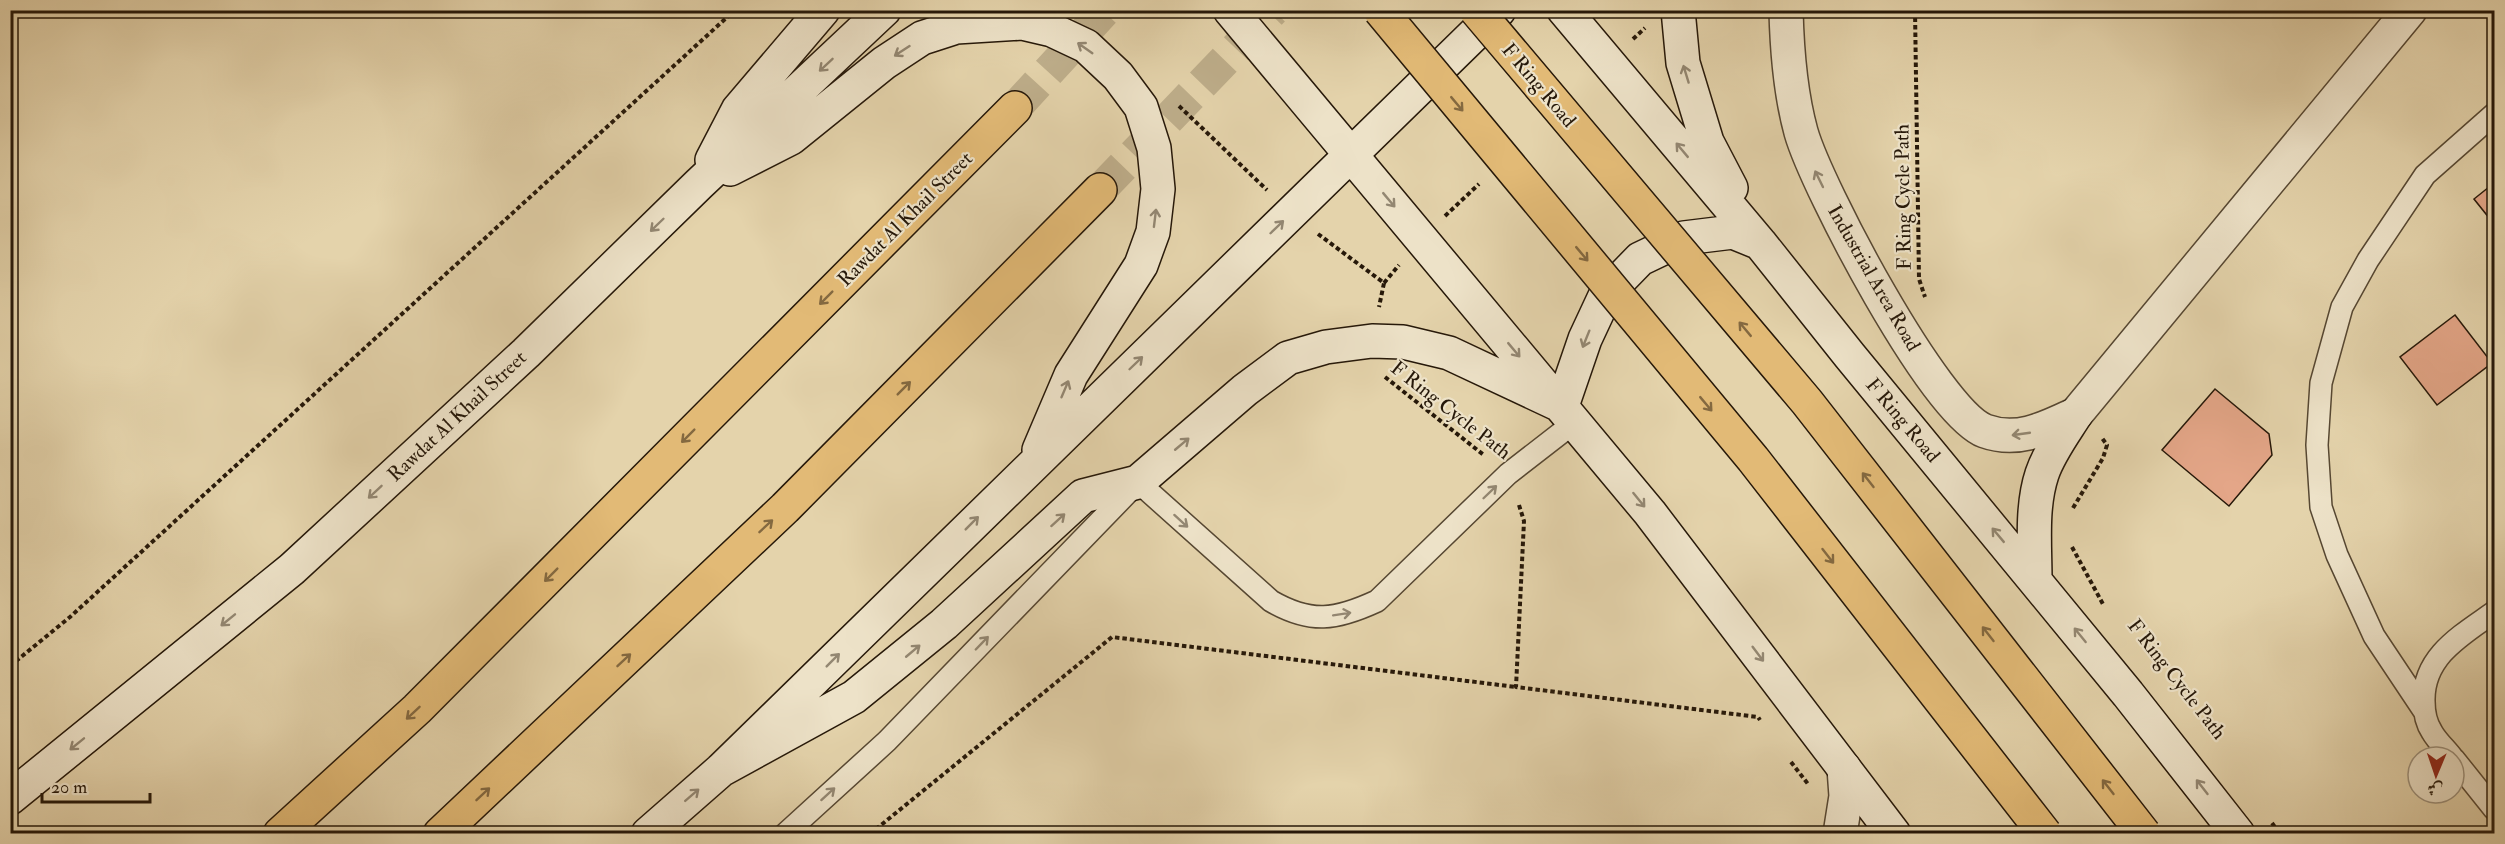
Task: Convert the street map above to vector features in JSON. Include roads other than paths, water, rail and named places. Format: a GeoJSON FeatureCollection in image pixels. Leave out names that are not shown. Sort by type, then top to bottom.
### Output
{"type":"FeatureCollection","features":[{"type":"Feature","properties":{"kind":"highway"},"geometry":{"type":"LineString","coordinates":[[1380,10],[1753,459],[2045,834]]}},
{"type":"Feature","properties":{"kind":"highway","name":"F Ring Road"},"geometry":{"type":"LineString","coordinates":[[1476,10],[1807,402],[2144,834]]}},
{"type":"Feature","properties":{"kind":"highway","name":"Rawdat Al Khail Street"},"geometry":{"type":"LineString","coordinates":[[280,834],[417,709],[1015,108]]}},
{"type":"Feature","properties":{"kind":"highway"},"geometry":{"type":"LineString","coordinates":[[440,834],[785,508],[1100,190]]}},
{"type":"Feature","properties":{"kind":"street"},"geometry":{"type":"LineString","coordinates":[[699,184],[738,110],[823,10]]}},
{"type":"Feature","properties":{"kind":"street","name":"Rawdat Al Khail Street"},"geometry":{"type":"LineString","coordinates":[[10,798],[292,569],[526,353],[699,184],[884,10]]}},
{"type":"Feature","properties":{"kind":"street"},"geometry":{"type":"LineString","coordinates":[[1230,10],[1650,513],[1894,834]]}},
{"type":"Feature","properties":{"kind":"street"},"geometry":{"type":"LineString","coordinates":[[648,834],[721,770],[1499,10]]}},
{"type":"Feature","properties":{"kind":"street","name":"F Ring Road"},"geometry":{"type":"LineString","coordinates":[[1564,10],[1760,243],[2128,694],[2238,834]]}},
{"type":"Feature","properties":{"kind":"street"},"geometry":{"type":"LineString","coordinates":[[1678,10],[1683,63],[1707,142],[1760,243]]}},
{"type":"Feature","properties":{"kind":"street","name":"Industrial Area Road"},"geometry":{"type":"LineString","coordinates":[[1786,10],[1791,89],[1802,133],[1815,171],[1858,257],[1913,348],[1961,415],[1971,424],[1984,430],[2018,436],[2044,430],[2076,414]]}},
{"type":"Feature","properties":{"kind":"street"},"geometry":{"type":"LineString","coordinates":[[2035,580],[2037,498],[2041,475],[2076,414],[2410,10]]}},
{"type":"Feature","properties":{"kind":"street"},"geometry":{"type":"LineString","coordinates":[[699,184],[791,138],[884,63],[922,38],[956,27],[1022,23],[1052,30],[1086,46],[1118,75],[1141,107],[1154,148],[1158,189],[1153,232],[1141,265],[1071,375],[1034,462]]}},
{"type":"Feature","properties":{"kind":"street"},"geometry":{"type":"LineString","coordinates":[[1568,414],[1586,339],[1606,294],[1640,259],[1684,238],[1733,232],[1760,243]]}},
{"type":"Feature","properties":{"kind":"street"},"geometry":{"type":"LineString","coordinates":[[721,770],[854,697],[944,624],[1083,496],[1138,482],[1245,390],[1288,358],[1326,346],[1372,341],[1403,342],[1449,353],[1568,414]]}},
{"type":"Feature","properties":{"kind":"street"},"geometry":{"type":"LineString","coordinates":[[1841,831],[1846,796],[1844,768]]}},
{"type":"Feature","properties":{"kind":"lane"},"geometry":{"type":"LineString","coordinates":[[2442,745],[2431,731],[2424,711],[2374,636],[2337,555],[2322,507],[2317,445],[2322,383],[2342,307],[2368,260],[2425,175],[2494,114]]}},
{"type":"Feature","properties":{"kind":"lane"},"geometry":{"type":"LineString","coordinates":[[785,834],[887,741],[1138,482],[1271,601],[1290,612],[1316,618],[1350,614],[1377,601],[1568,414]]}},
{"type":"Feature","properties":{"kind":"lane"},"geometry":{"type":"LineString","coordinates":[[2424,711],[2424,690],[2430,669],[2442,651],[2494,612]]}},
{"type":"Feature","properties":{"kind":"lane"},"geometry":{"type":"LineString","coordinates":[[2466,774],[2494,809]]}},
{"type":"Feature","properties":{"kind":"tunnel"},"geometry":{"type":"LineString","coordinates":[[1015,108],[1105,10]]}},
{"type":"Feature","properties":{"kind":"tunnel"},"geometry":{"type":"LineString","coordinates":[[1100,190],[1273,10]]}}]}
